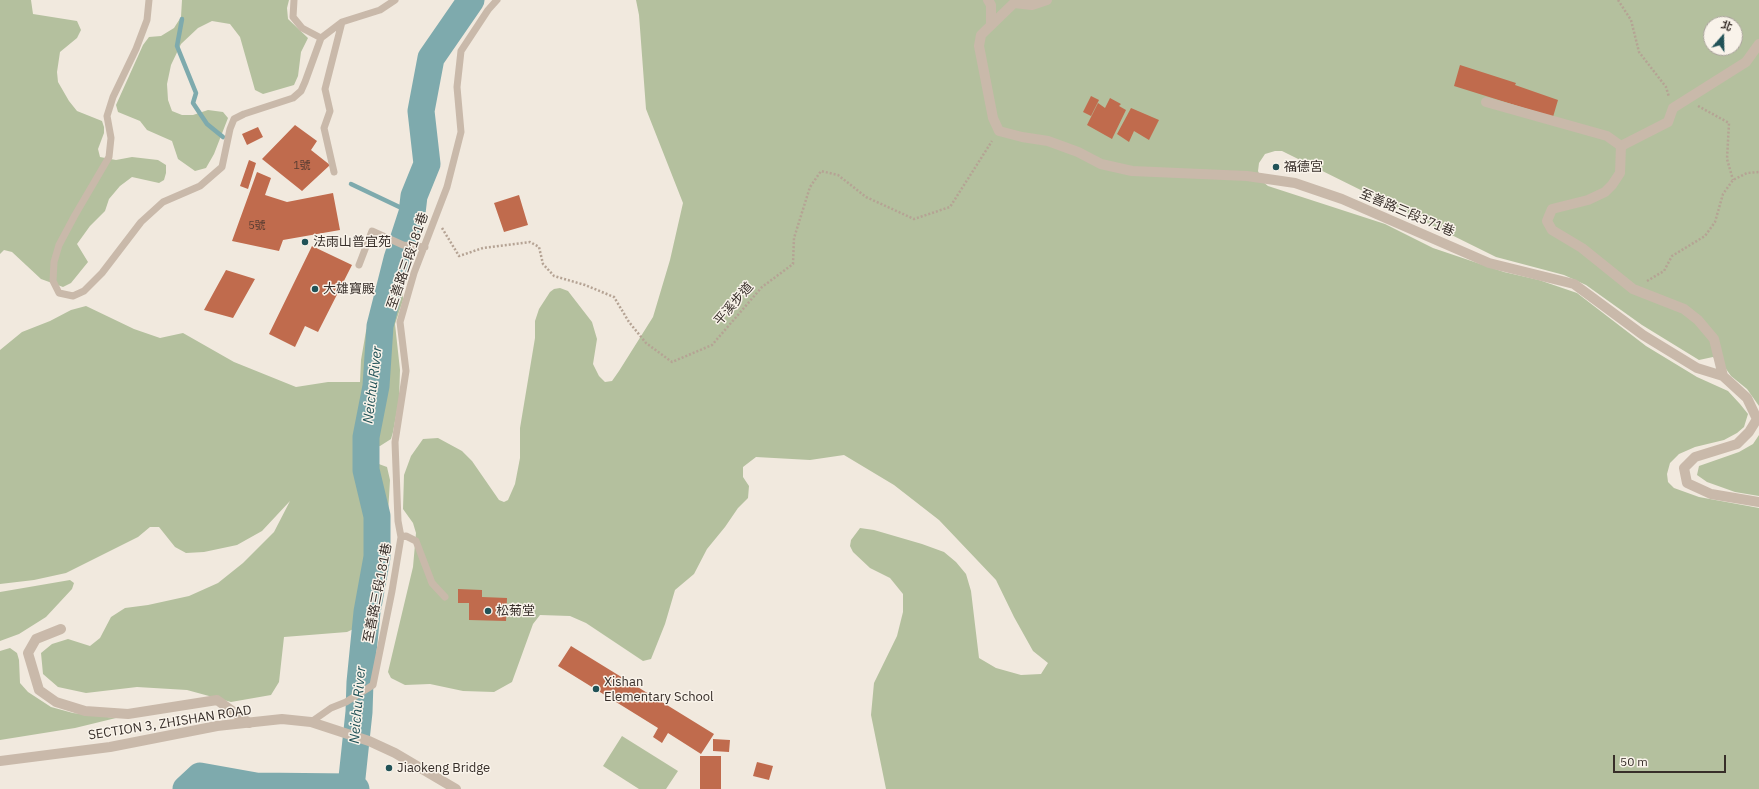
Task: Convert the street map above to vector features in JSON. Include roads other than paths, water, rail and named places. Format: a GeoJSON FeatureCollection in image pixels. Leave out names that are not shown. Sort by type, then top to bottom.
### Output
{"type":"FeatureCollection","features":[{"type":"Feature","properties":{"kind":"street"},"geometry":{"type":"LineString","coordinates":[[988,0],[991,4],[991,24]]}},
{"type":"Feature","properties":{"kind":"street"},"geometry":{"type":"LineString","coordinates":[[991,24],[1014,2],[1032,5],[1047,0]]}},
{"type":"Feature","properties":{"kind":"street","name":"至善路三段371巷"},"geometry":{"type":"LineString","coordinates":[[991,24],[981,35],[979,46],[993,118],[999,131],[1022,137],[1048,140],[1078,152],[1100,164],[1132,171],[1247,176],[1295,183],[1342,199],[1489,263],[1574,284],[1643,335],[1697,368],[1723,376],[1747,398],[1757,419],[1749,432],[1737,444],[1695,457],[1684,468],[1687,483],[1710,494],[1759,502]]}},
{"type":"Feature","properties":{"kind":"street"},"geometry":{"type":"LineString","coordinates":[[1621,146],[1668,122],[1673,108],[1746,62],[1759,44]]}},
{"type":"Feature","properties":{"kind":"street"},"geometry":{"type":"LineString","coordinates":[[1486,102],[1607,136],[1621,146]]}},
{"type":"Feature","properties":{"kind":"street"},"geometry":{"type":"LineString","coordinates":[[1621,146],[1620,173],[1612,185],[1605,192],[1588,200],[1552,210],[1547,221],[1552,230],[1582,248],[1633,289],[1684,309],[1698,320],[1714,339],[1723,376]]}},
{"type":"Feature","properties":{"kind":"street"},"geometry":{"type":"LineString","coordinates":[[61,629],[36,639],[28,653],[39,690],[56,702],[85,712],[128,714],[217,700],[249,722]]}},
{"type":"Feature","properties":{"kind":"street","name":"SECTION 3, ZHISHAN ROAD"},"geometry":{"type":"LineString","coordinates":[[0,761],[110,747],[217,726],[282,719],[311,722],[368,741],[395,753],[456,789]]}},
{"type":"Feature","properties":{"kind":"lane"},"geometry":{"type":"LineString","coordinates":[[149,0],[147,20],[136,49],[113,97],[107,116],[110,138],[110,157],[59,245],[54,262],[53,281],[59,293],[73,296],[84,291],[102,273],[142,222],[162,202],[200,186],[222,167],[230,129],[234,119],[244,114],[293,98],[301,91],[306,82],[321,38],[342,22],[380,10],[395,0]]}},
{"type":"Feature","properties":{"kind":"lane"},"geometry":{"type":"LineString","coordinates":[[294,0],[293,17],[302,28],[321,38]]}},
{"type":"Feature","properties":{"kind":"lane","name":"至善路三段181巷"},"geometry":{"type":"LineString","coordinates":[[311,722],[331,708],[346,702],[372,685],[392,591],[401,537],[398,520],[395,442],[406,371],[400,322],[414,273],[447,187],[461,132],[457,87],[462,51],[484,16],[497,0]]}},
{"type":"Feature","properties":{"kind":"lane"},"geometry":{"type":"LineString","coordinates":[[334,172],[324,128],[330,111],[325,89],[342,22]]}},
{"type":"Feature","properties":{"kind":"lane"},"geometry":{"type":"LineString","coordinates":[[359,265],[372,231],[403,245],[425,247]]}},
{"type":"Feature","properties":{"kind":"lane"},"geometry":{"type":"LineString","coordinates":[[401,537],[406,536],[416,542],[432,583],[445,596]]}},
{"type":"Feature","properties":{"kind":"waterway","name":"Neichu River"},"geometry":{"type":"LineString","coordinates":[[351,787],[367,612],[377,557],[377,516],[366,470],[366,437],[376,386],[380,326],[397,259],[412,213],[414,196],[427,164],[421,111],[431,58],[471,0]]}},
{"type":"Feature","properties":{"kind":"waterway"},"geometry":{"type":"LineString","coordinates":[[182,19],[177,46],[196,93],[193,103],[207,124],[223,137]]}},
{"type":"Feature","properties":{"kind":"waterway"},"geometry":{"type":"LineString","coordinates":[[351,184],[412,213]]}},
{"type":"Feature","properties":{"kind":"waterway"},"geometry":{"type":"LineString","coordinates":[[186,789],[200,776],[256,786],[351,787],[356,789]]}},
{"type":"Feature","properties":{"kind":"place","name":"福德宮"},"geometry":{"type":"Point","coordinates":[1276,167]}},
{"type":"Feature","properties":{"kind":"place","name":"法雨山普宜苑"},"geometry":{"type":"Point","coordinates":[305,242]}},
{"type":"Feature","properties":{"kind":"place","name":"大雄寶殿"},"geometry":{"type":"Point","coordinates":[315,289]}},
{"type":"Feature","properties":{"kind":"place","name":"松菊堂"},"geometry":{"type":"Point","coordinates":[488,611]}},
{"type":"Feature","properties":{"kind":"place","name":"Xishan Elementary School"},"geometry":{"type":"Point","coordinates":[596,689]}},
{"type":"Feature","properties":{"kind":"place","name":"Jiaokeng Bridge"},"geometry":{"type":"Point","coordinates":[389,768]}}]}
